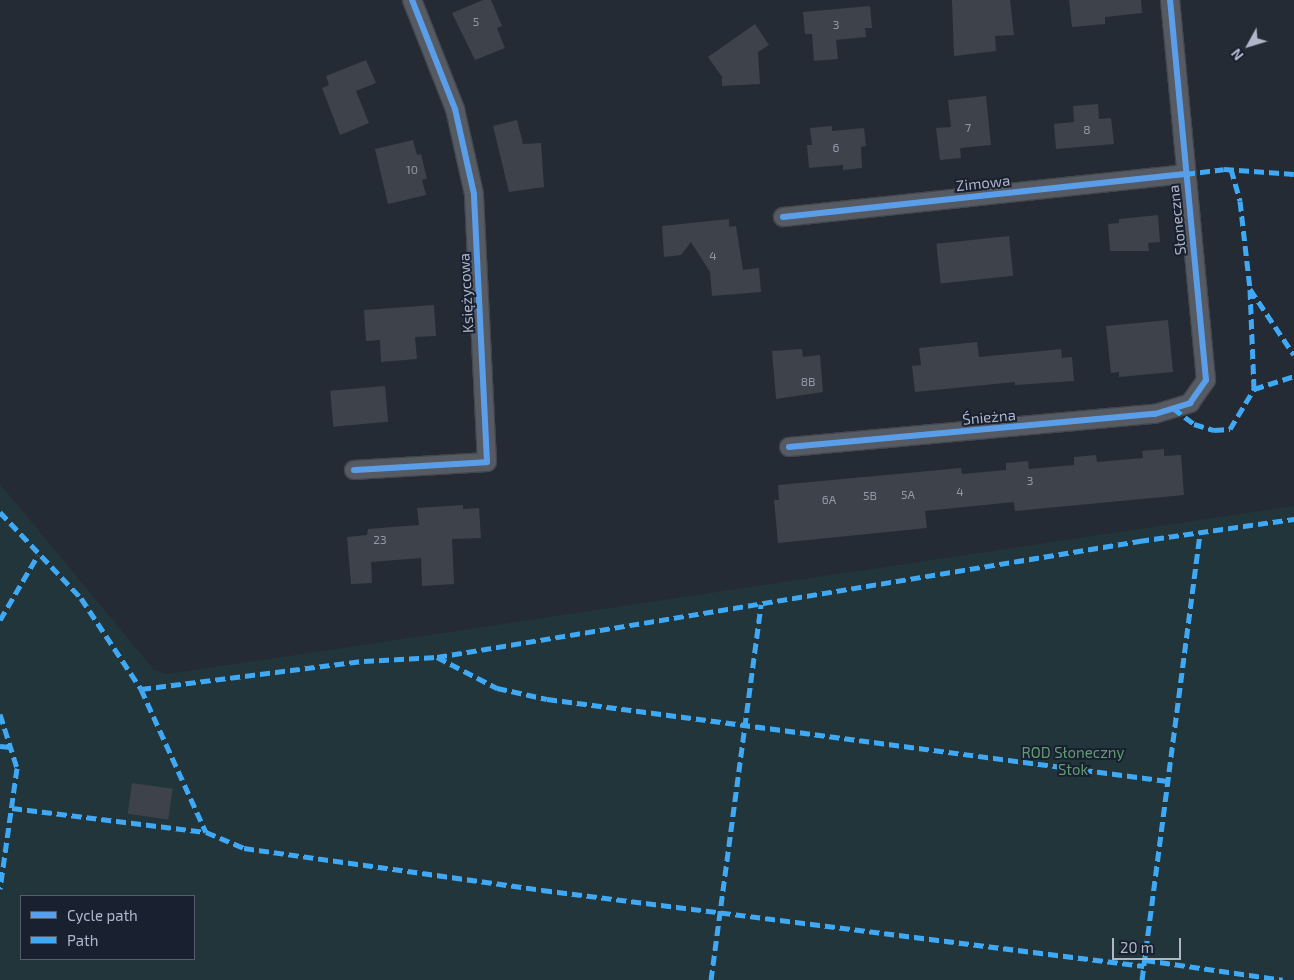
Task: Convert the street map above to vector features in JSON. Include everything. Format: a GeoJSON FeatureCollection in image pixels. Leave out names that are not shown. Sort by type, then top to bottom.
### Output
{"type":"FeatureCollection","features":[{"type":"Feature","properties":{"kind":"street","name":"Księżycowa"},"geometry":{"type":"LineString","coordinates":[[354,470],[487,462],[474,194],[455,109],[412,0]]}},
{"type":"Feature","properties":{"kind":"street","name":"Słoneczna"},"geometry":{"type":"LineString","coordinates":[[1170,0],[1206,380],[1190,403]]}},
{"type":"Feature","properties":{"kind":"street","name":"Zimowa"},"geometry":{"type":"LineString","coordinates":[[783,217],[1185,174]]}},
{"type":"Feature","properties":{"kind":"street","name":"Śnieżna"},"geometry":{"type":"LineString","coordinates":[[789,448],[1155,414],[1190,403]]}},
{"type":"Feature","properties":{"kind":"green space","name":"ROD Słoneczny Stok"},"geometry":{"type":"Polygon","coordinates":[[[0,484],[154,670],[168,674],[1294,506],[1294,980],[0,980],[0,484]]]}},
{"type":"Feature","properties":{"kind":"building"},"geometry":{"type":"Polygon","coordinates":[[[483,0],[491,0],[502,26],[497,28],[505,48],[475,60],[452,13],[483,0]]]}},
{"type":"Feature","properties":{"kind":"building"},"geometry":{"type":"Polygon","coordinates":[[[952,0],[1010,0],[1014,35],[995,36],[996,51],[954,56],[952,0]]]}},
{"type":"Feature","properties":{"kind":"building"},"geometry":{"type":"Polygon","coordinates":[[[1069,0],[1141,0],[1142,13],[1105,17],[1105,24],[1072,27],[1069,0]]]}},
{"type":"Feature","properties":{"kind":"building"},"geometry":{"type":"Polygon","coordinates":[[[870,6],[872,28],[865,28],[866,37],[836,40],[838,59],[814,61],[812,34],[805,34],[803,12],[870,6]]]}},
{"type":"Feature","properties":{"kind":"building"},"geometry":{"type":"Polygon","coordinates":[[[755,24],[769,45],[758,52],[760,84],[722,86],[722,77],[708,57],[755,24]]]}},
{"type":"Feature","properties":{"kind":"building"},"geometry":{"type":"Polygon","coordinates":[[[366,60],[376,83],[356,91],[369,123],[340,135],[322,88],[329,85],[326,76],[366,60]]]}},
{"type":"Feature","properties":{"kind":"building"},"geometry":{"type":"Polygon","coordinates":[[[986,96],[991,145],[960,148],[961,158],[940,160],[936,128],[951,127],[948,100],[986,96]]]}},
{"type":"Feature","properties":{"kind":"building"},"geometry":{"type":"Polygon","coordinates":[[[1098,104],[1099,119],[1111,118],[1114,144],[1056,149],[1054,124],[1074,122],[1073,106],[1098,104]]]}},
{"type":"Feature","properties":{"kind":"building"},"geometry":{"type":"Polygon","coordinates":[[[517,120],[523,144],[541,143],[544,187],[509,192],[493,126],[517,120]]]}},
{"type":"Feature","properties":{"kind":"building"},"geometry":{"type":"Polygon","coordinates":[[[832,126],[832,131],[864,128],[866,146],[861,147],[862,168],[843,170],[843,165],[809,168],[807,145],[812,145],[810,128],[832,126]]]}},
{"type":"Feature","properties":{"kind":"building"},"geometry":{"type":"Polygon","coordinates":[[[413,140],[417,155],[421,154],[427,179],[422,180],[426,195],[388,204],[375,149],[413,140]]]}},
{"type":"Feature","properties":{"kind":"building"},"geometry":{"type":"Polygon","coordinates":[[[1158,215],[1160,242],[1148,243],[1149,251],[1110,251],[1108,224],[1119,223],[1119,219],[1158,215]]]}},
{"type":"Feature","properties":{"kind":"building"},"geometry":{"type":"Polygon","coordinates":[[[729,219],[729,227],[736,226],[743,270],[759,268],[761,292],[712,296],[710,272],[691,242],[681,255],[664,257],[662,226],[729,219]]]}},
{"type":"Feature","properties":{"kind":"building"},"geometry":{"type":"Polygon","coordinates":[[[1009,236],[1013,276],[941,283],[936,244],[1009,236]]]}},
{"type":"Feature","properties":{"kind":"building"},"geometry":{"type":"Polygon","coordinates":[[[434,305],[436,336],[415,337],[417,359],[381,362],[380,340],[366,341],[364,310],[434,305]]]}},
{"type":"Feature","properties":{"kind":"building"},"geometry":{"type":"Polygon","coordinates":[[[1168,320],[1173,372],[1119,377],[1119,372],[1111,373],[1106,326],[1168,320]]]}},
{"type":"Feature","properties":{"kind":"building"},"geometry":{"type":"Polygon","coordinates":[[[977,342],[979,357],[1061,349],[1062,358],[1072,357],[1074,381],[1015,385],[1015,382],[915,392],[912,366],[921,365],[919,348],[977,342]]]}},
{"type":"Feature","properties":{"kind":"building"},"geometry":{"type":"Polygon","coordinates":[[[802,349],[803,357],[820,355],[823,392],[776,399],[772,351],[802,349]]]}},
{"type":"Feature","properties":{"kind":"building"},"geometry":{"type":"Polygon","coordinates":[[[385,386],[388,422],[333,427],[330,391],[385,386]]]}},
{"type":"Feature","properties":{"kind":"building"},"geometry":{"type":"Polygon","coordinates":[[[1164,449],[1164,456],[1181,455],[1184,495],[1015,511],[1014,502],[925,511],[927,528],[778,543],[774,500],[779,500],[778,485],[961,468],[962,474],[1006,470],[1006,463],[1028,461],[1029,469],[1074,465],[1074,457],[1096,455],[1097,462],[1143,458],[1142,451],[1164,449]]]}},
{"type":"Feature","properties":{"kind":"building"},"geometry":{"type":"Polygon","coordinates":[[[463,505],[463,509],[479,508],[481,538],[452,539],[454,584],[422,586],[421,558],[371,562],[372,583],[351,584],[347,537],[367,535],[368,529],[419,525],[417,508],[463,505]]]}},
{"type":"Feature","properties":{"kind":"building"},"geometry":{"type":"Polygon","coordinates":[[[132,783],[173,789],[168,819],[128,814],[132,783]]]}},
{"type":"Feature","properties":{"kind":"marked path"},"geometry":{"type":"LineString","coordinates":[[1185,174],[1224,169],[1294,174]]}},
{"type":"Feature","properties":{"kind":"marked path"},"geometry":{"type":"LineString","coordinates":[[1231,169],[1240,201],[1250,289],[1294,355]]}},
{"type":"Feature","properties":{"kind":"marked path"},"geometry":{"type":"LineString","coordinates":[[1250,289],[1254,389]]}},
{"type":"Feature","properties":{"kind":"marked path"},"geometry":{"type":"LineString","coordinates":[[1173,408],[1194,424],[1214,430],[1230,429],[1254,389],[1294,376]]}},
{"type":"Feature","properties":{"kind":"marked path"},"geometry":{"type":"LineString","coordinates":[[0,512],[81,598],[141,689],[206,832]]}},
{"type":"Feature","properties":{"kind":"marked path"},"geometry":{"type":"LineString","coordinates":[[141,689],[364,661],[437,657],[1139,541],[1294,519]]}},
{"type":"Feature","properties":{"kind":"marked path"},"geometry":{"type":"LineString","coordinates":[[1142,980],[1200,534]]}},
{"type":"Feature","properties":{"kind":"marked path"},"geometry":{"type":"LineString","coordinates":[[0,620],[38,555]]}},
{"type":"Feature","properties":{"kind":"marked path"},"geometry":{"type":"LineString","coordinates":[[711,980],[761,604]]}},
{"type":"Feature","properties":{"kind":"marked path"},"geometry":{"type":"LineString","coordinates":[[437,657],[497,688],[547,699],[1168,781]]}},
{"type":"Feature","properties":{"kind":"marked path"},"geometry":{"type":"LineString","coordinates":[[0,714],[17,768],[0,889]]}},
{"type":"Feature","properties":{"kind":"marked path"},"geometry":{"type":"LineString","coordinates":[[0,746],[11,747]]}},
{"type":"Feature","properties":{"kind":"marked path"},"geometry":{"type":"LineString","coordinates":[[12,808],[206,832],[244,848],[542,890],[1144,966]]}},
{"type":"Feature","properties":{"kind":"marked path"},"geometry":{"type":"LineString","coordinates":[[1145,960],[1283,980]]}},
{"type":"Feature","properties":{"kind":"cycle path"},"geometry":{"type":"LineString","coordinates":[[354,470],[487,462],[474,194],[455,109],[412,0]]}},
{"type":"Feature","properties":{"kind":"cycle path"},"geometry":{"type":"LineString","coordinates":[[789,447],[1155,414],[1190,403],[1206,380],[1170,0]]}},
{"type":"Feature","properties":{"kind":"cycle path"},"geometry":{"type":"LineString","coordinates":[[783,217],[1185,174]]}}]}
